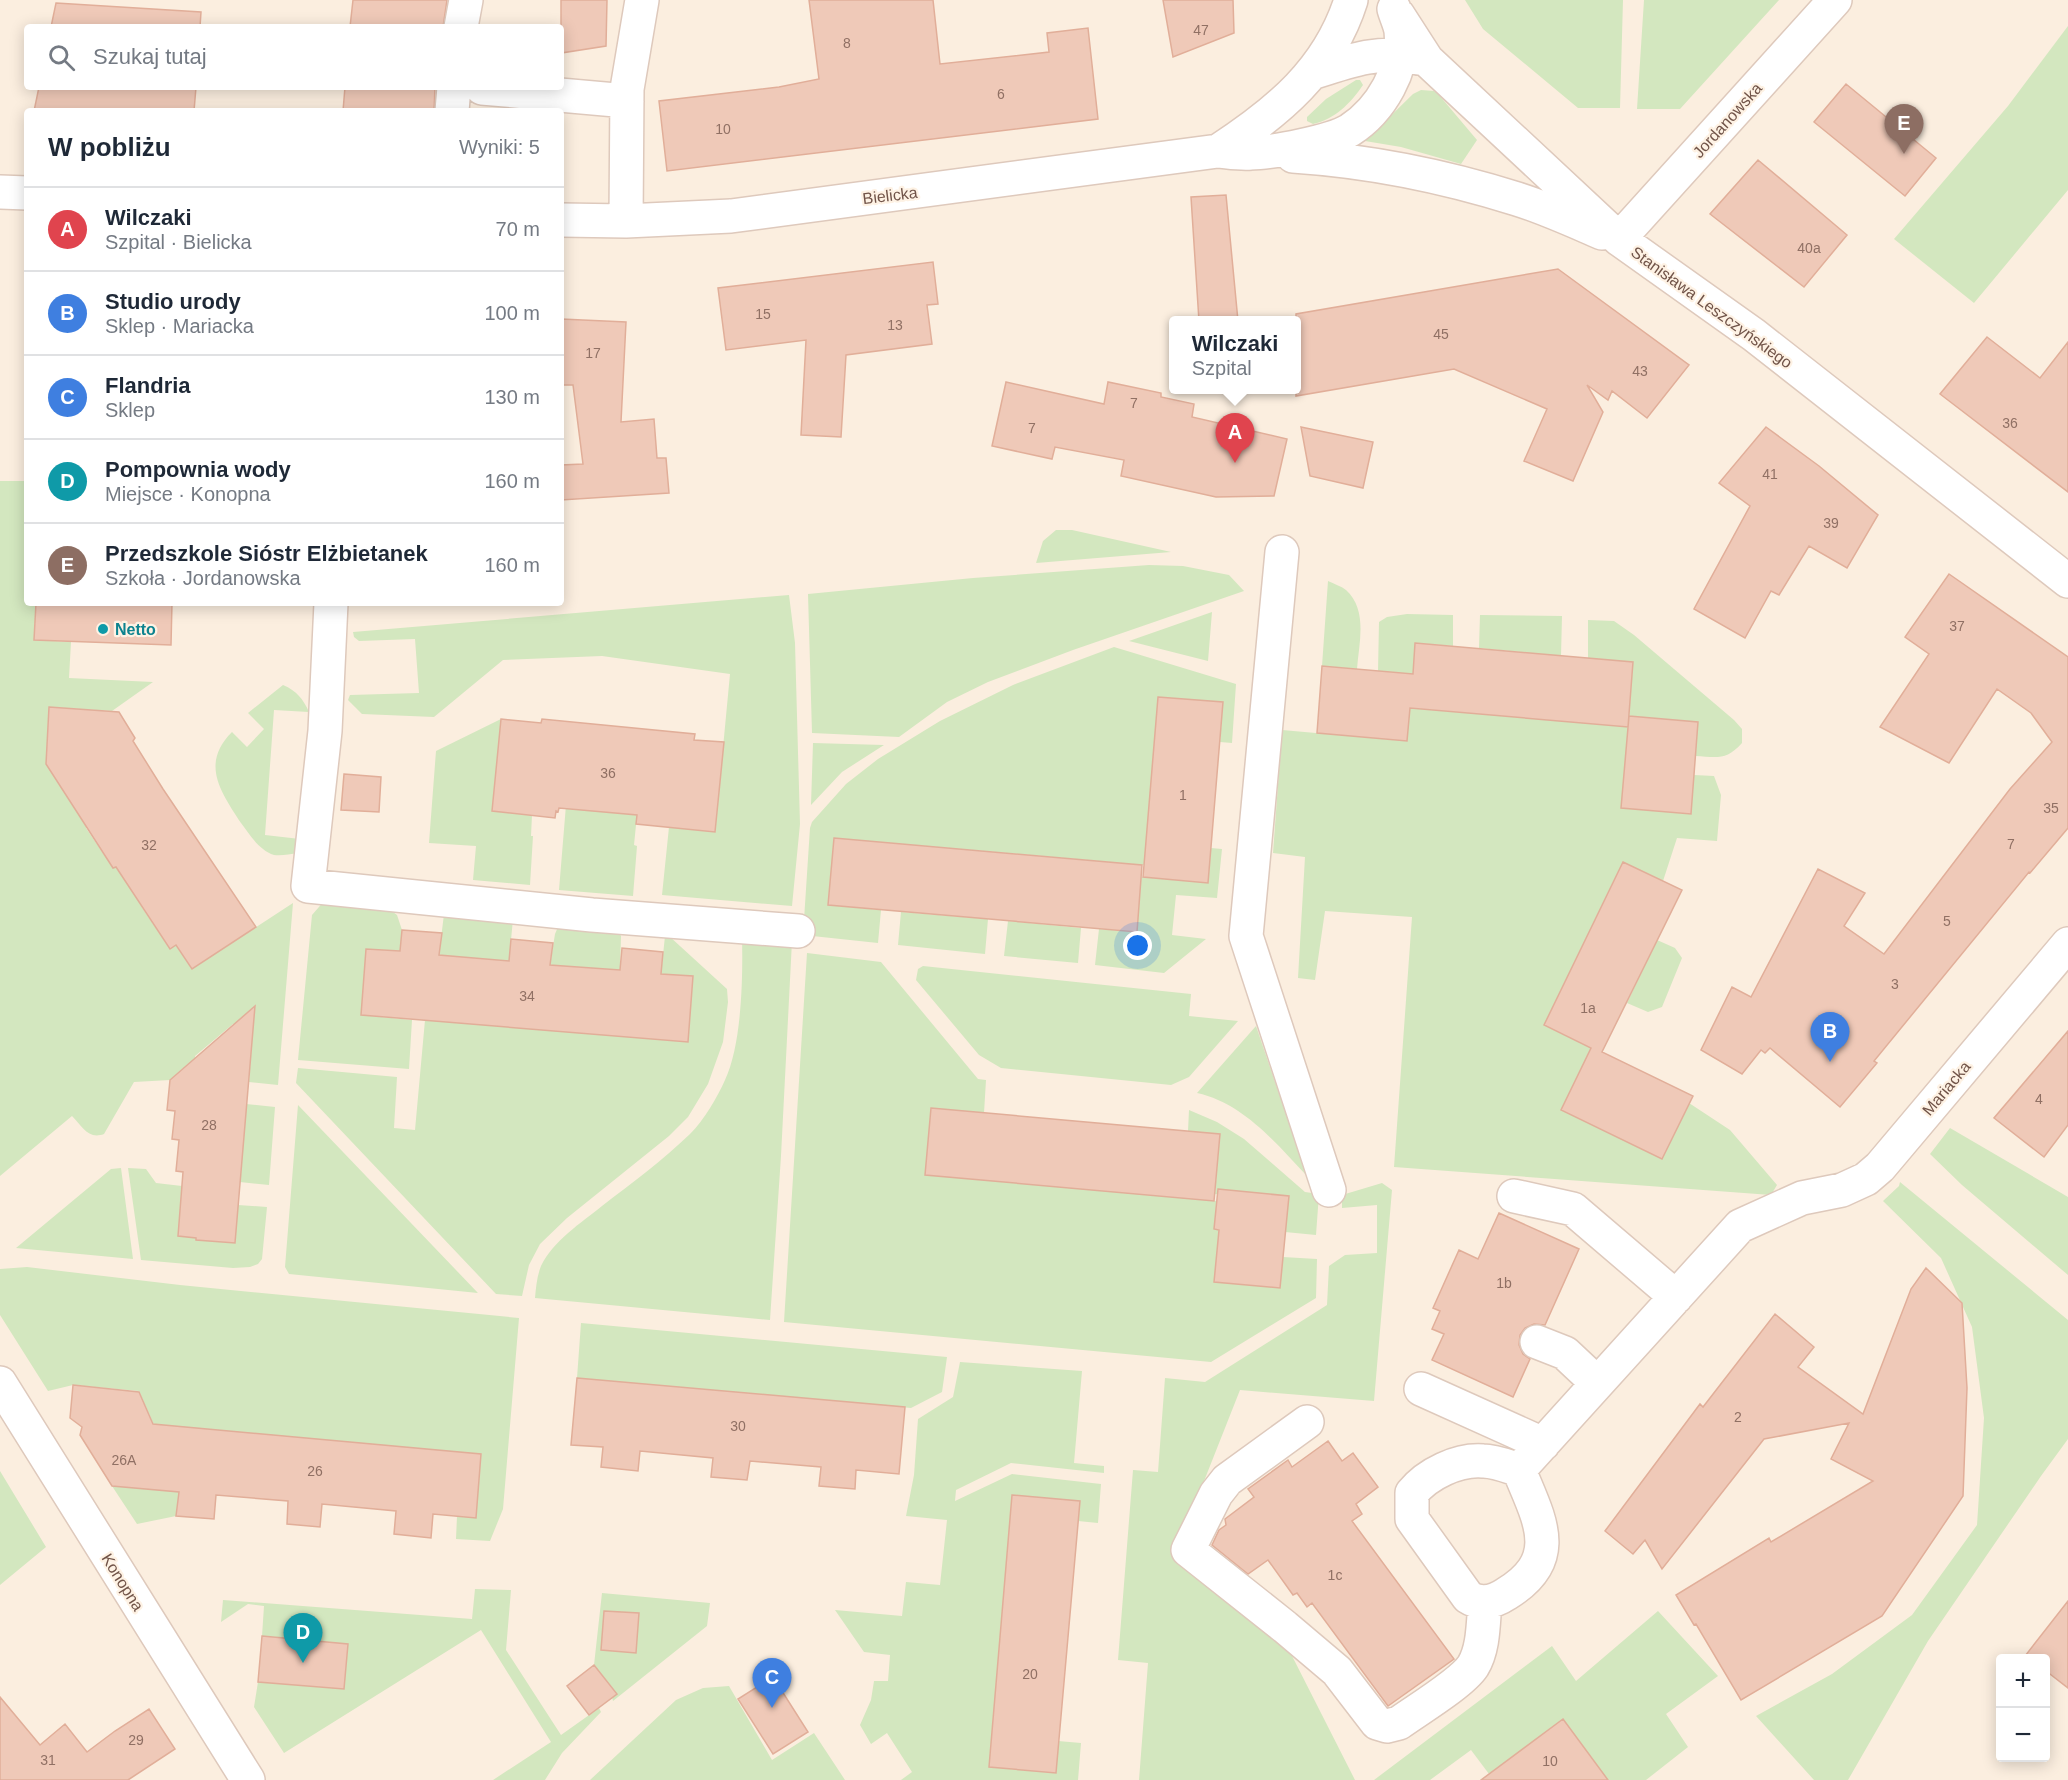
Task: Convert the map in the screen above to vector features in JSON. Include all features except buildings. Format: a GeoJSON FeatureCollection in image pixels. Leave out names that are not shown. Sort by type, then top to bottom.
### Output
{"type":"FeatureCollection","features":[{"type":"Feature","properties":{"kind":"street"},"geometry":{"type":"LineString","coordinates":[[462,24],[466,0]]}},
{"type":"Feature","properties":{"kind":"street"},"geometry":{"type":"LineString","coordinates":[[626,221],[627,101],[630,66],[642,0]]}},
{"type":"Feature","properties":{"kind":"street","name":"Bielicka"},"geometry":{"type":"LineString","coordinates":[[1218,151],[1258,125],[1286,102],[1312,73],[1344,22],[1352,0]]}},
{"type":"Feature","properties":{"kind":"street","name":"Jordanowska"},"geometry":{"type":"LineString","coordinates":[[1619,239],[1835,0]]}},
{"type":"Feature","properties":{"kind":"street","name":"Bielicka"},"geometry":{"type":"LineString","coordinates":[[564,220],[626,221],[731,216],[1218,151],[1252,153],[1317,142],[1348,131],[1366,117],[1379,102],[1397,69],[1413,57],[1392,4]]}},
{"type":"Feature","properties":{"kind":"street"},"geometry":{"type":"LineString","coordinates":[[1312,73],[1352,59],[1413,57]]}},
{"type":"Feature","properties":{"kind":"street","name":"Stanisława Leszczyńskiego"},"geometry":{"type":"LineString","coordinates":[[1413,57],[1619,239],[1754,335],[2068,581]]}},
{"type":"Feature","properties":{"kind":"street"},"geometry":{"type":"LineString","coordinates":[[454,108],[466,90]]}},
{"type":"Feature","properties":{"kind":"street"},"geometry":{"type":"LineString","coordinates":[[502,90],[627,101]]}},
{"type":"Feature","properties":{"kind":"street"},"geometry":{"type":"LineString","coordinates":[[1252,153],[1338,159],[1467,185],[1519,200],[1619,239]]}},
{"type":"Feature","properties":{"kind":"street"},"geometry":{"type":"LineString","coordinates":[[0,192],[24,193]]}},
{"type":"Feature","properties":{"kind":"street"},"geometry":{"type":"LineString","coordinates":[[1282,552],[1246,936],[1329,1190]]}},
{"type":"Feature","properties":{"kind":"street"},"geometry":{"type":"LineString","coordinates":[[331,606],[325,731],[308,886],[592,915],[798,931]]}},
{"type":"Feature","properties":{"kind":"street","name":"Mariacka"},"geometry":{"type":"LineString","coordinates":[[1519,1470],[1740,1226],[1802,1198],[1842,1190],[1866,1179],[1880,1167],[2068,944]]}},
{"type":"Feature","properties":{"kind":"street"},"geometry":{"type":"LineString","coordinates":[[1514,1196],[1573,1209],[1676,1297]]}},
{"type":"Feature","properties":{"kind":"street"},"geometry":{"type":"LineString","coordinates":[[1537,1342],[1565,1353],[1597,1383]]}},
{"type":"Feature","properties":{"kind":"street","name":"Konopna"},"geometry":{"type":"LineString","coordinates":[[0,1383],[248,1780]]}},
{"type":"Feature","properties":{"kind":"street"},"geometry":{"type":"LineString","coordinates":[[1420,1389],[1543,1444]]}},
{"type":"Feature","properties":{"kind":"street"},"geometry":{"type":"LineString","coordinates":[[1307,1422],[1227,1480],[1216,1494],[1188,1550],[1337,1671],[1377,1723],[1387,1726],[1399,1723],[1464,1676],[1474,1665],[1482,1641],[1485,1602]]}},
{"type":"Feature","properties":{"kind":"street"},"geometry":{"type":"LineString","coordinates":[[1481,1460],[1519,1470],[1543,1532],[1543,1549],[1538,1563],[1527,1578],[1498,1599],[1485,1602],[1475,1601],[1468,1597],[1412,1519],[1412,1493],[1428,1478],[1462,1463],[1481,1460]]}},
{"type":"Feature","properties":{"kind":"green space"},"geometry":{"type":"Polygon","coordinates":[[[1465,0],[1623,0],[1620,108],[1578,108],[1483,29],[1465,0]]]}},
{"type":"Feature","properties":{"kind":"green space"},"geometry":{"type":"Polygon","coordinates":[[[1644,0],[1779,0],[1680,109],[1637,109],[1644,0]]]}},
{"type":"Feature","properties":{"kind":"green space"},"geometry":{"type":"Polygon","coordinates":[[[2068,26],[2068,190],[1974,303],[1894,239],[2008,106],[2068,26]]]}},
{"type":"Feature","properties":{"kind":"green space"},"geometry":{"type":"Polygon","coordinates":[[[1356,80],[1360,80],[1363,85],[1341,110],[1321,122],[1313,124],[1307,121],[1307,117],[1326,99],[1356,80]]]}},
{"type":"Feature","properties":{"kind":"green space"},"geometry":{"type":"Polygon","coordinates":[[[1421,90],[1434,91],[1439,95],[1477,140],[1461,164],[1401,147],[1365,141],[1413,94],[1421,90]]]}},
{"type":"Feature","properties":{"kind":"green space"},"geometry":{"type":"Polygon","coordinates":[[[0,481],[24,481],[24,606],[36,606],[34,640],[71,642],[69,678],[153,682],[112,711],[49,707],[46,764],[74,807],[93,823],[86,828],[113,868],[121,863],[143,909],[170,949],[176,945],[192,969],[293,903],[278,1085],[249,1082],[253,1026],[233,1024],[195,1056],[195,1069],[183,1068],[170,1080],[134,1082],[104,1134],[89,1134],[72,1116],[0,1176],[0,481]]]}},
{"type":"Feature","properties":{"kind":"green space"},"geometry":{"type":"Polygon","coordinates":[[[1056,530],[1072,530],[1171,552],[1036,563],[1043,541],[1056,530]]]}},
{"type":"Feature","properties":{"kind":"green space"},"geometry":{"type":"Polygon","coordinates":[[[1149,565],[1183,566],[1229,575],[1244,591],[988,682],[947,702],[899,737],[812,733],[808,594],[973,578],[1149,565]]]}},
{"type":"Feature","properties":{"kind":"green space"},"geometry":{"type":"Polygon","coordinates":[[[1328,581],[1346,590],[1357,607],[1361,627],[1357,669],[1322,666],[1328,581]]]}},
{"type":"Feature","properties":{"kind":"green space"},"geometry":{"type":"Polygon","coordinates":[[[789,595],[795,643],[800,824],[792,906],[662,895],[669,827],[715,832],[730,674],[602,656],[503,660],[434,717],[362,714],[348,700],[350,695],[419,693],[415,639],[359,641],[354,637],[353,632],[789,595]]]}},
{"type":"Feature","properties":{"kind":"green space"},"geometry":{"type":"Polygon","coordinates":[[[1212,612],[1208,661],[1129,641],[1212,612]]]}},
{"type":"Feature","properties":{"kind":"green space"},"geometry":{"type":"Polygon","coordinates":[[[1407,614],[1453,615],[1453,646],[1416,643],[1413,674],[1378,671],[1379,622],[1387,617],[1407,614]]]}},
{"type":"Feature","properties":{"kind":"green space"},"geometry":{"type":"Polygon","coordinates":[[[1480,615],[1562,616],[1561,656],[1479,648],[1480,615]]]}},
{"type":"Feature","properties":{"kind":"green space"},"geometry":{"type":"Polygon","coordinates":[[[1588,620],[1614,621],[1634,635],[1734,720],[1742,729],[1742,743],[1731,753],[1721,757],[1695,756],[1698,722],[1629,716],[1633,662],[1588,658],[1588,620]]]}},
{"type":"Feature","properties":{"kind":"green space"},"geometry":{"type":"Polygon","coordinates":[[[1114,647],[1236,684],[1232,743],[1220,742],[1223,702],[1158,697],[1144,865],[834,838],[828,905],[881,910],[878,943],[803,935],[810,828],[812,822],[846,784],[878,759],[940,721],[1013,685],[1114,647]]]}},
{"type":"Feature","properties":{"kind":"green space"},"geometry":{"type":"Polygon","coordinates":[[[283,685],[299,696],[309,712],[274,710],[265,835],[300,839],[298,853],[274,855],[259,846],[241,823],[221,789],[216,767],[217,755],[222,744],[232,732],[247,747],[264,729],[248,713],[283,685]]]}},
{"type":"Feature","properties":{"kind":"green space"},"geometry":{"type":"Polygon","coordinates":[[[1410,708],[1628,727],[1622,808],[1690,814],[1694,775],[1714,776],[1721,795],[1717,841],[1677,838],[1663,881],[1623,862],[1544,1025],[1591,1048],[1562,1110],[1662,1159],[1689,1103],[1730,1130],[1777,1185],[1771,1195],[1394,1167],[1412,917],[1325,911],[1315,980],[1298,978],[1305,857],[1273,853],[1282,730],[1406,741],[1410,708]]]}},
{"type":"Feature","properties":{"kind":"green space"},"geometry":{"type":"Polygon","coordinates":[[[501,719],[492,811],[532,815],[530,885],[473,880],[476,846],[429,843],[436,751],[501,719]]]}},
{"type":"Feature","properties":{"kind":"green space"},"geometry":{"type":"Polygon","coordinates":[[[813,743],[884,745],[842,772],[811,805],[813,743]]]}},
{"type":"Feature","properties":{"kind":"green space"},"geometry":{"type":"Polygon","coordinates":[[[566,805],[637,815],[633,896],[559,890],[566,805]]]}},
{"type":"Feature","properties":{"kind":"green space"},"geometry":{"type":"Polygon","coordinates":[[[1211,848],[1222,849],[1217,898],[1176,895],[1172,935],[1206,939],[1164,973],[1095,965],[1099,929],[1137,932],[1141,877],[1208,883],[1211,848]]]}},
{"type":"Feature","properties":{"kind":"green space"},"geometry":{"type":"Polygon","coordinates":[[[325,900],[382,904],[397,915],[402,930],[400,951],[367,949],[361,1015],[412,1020],[409,1069],[298,1060],[312,915],[325,900]]]}},
{"type":"Feature","properties":{"kind":"green space"},"geometry":{"type":"Polygon","coordinates":[[[901,912],[988,919],[985,954],[898,945],[901,912]]]}},
{"type":"Feature","properties":{"kind":"green space"},"geometry":{"type":"Polygon","coordinates":[[[444,914],[513,919],[509,961],[439,955],[444,914]]]}},
{"type":"Feature","properties":{"kind":"green space"},"geometry":{"type":"Polygon","coordinates":[[[1008,921],[1081,928],[1078,963],[1004,956],[1008,921]]]}},
{"type":"Feature","properties":{"kind":"green space"},"geometry":{"type":"Polygon","coordinates":[[[558,927],[615,927],[621,936],[620,970],[550,965],[558,927]]]}},
{"type":"Feature","properties":{"kind":"green space"},"geometry":{"type":"Polygon","coordinates":[[[665,936],[669,936],[727,989],[728,1002],[723,1042],[708,1084],[688,1117],[669,1136],[567,1218],[540,1244],[529,1265],[522,1296],[496,1294],[296,1083],[298,1068],[397,1077],[394,1128],[415,1130],[425,1020],[687,1042],[693,977],[661,974],[665,936]]]}},
{"type":"Feature","properties":{"kind":"green space"},"geometry":{"type":"Polygon","coordinates":[[[742,936],[792,941],[770,1320],[535,1298],[541,1266],[553,1248],[577,1226],[680,1144],[700,1122],[714,1101],[731,1065],[735,1048],[742,990],[742,936]]]}},
{"type":"Feature","properties":{"kind":"green space"},"geometry":{"type":"Polygon","coordinates":[[[1657,940],[1675,948],[1682,958],[1662,1007],[1648,1012],[1627,1003],[1657,940]]]}},
{"type":"Feature","properties":{"kind":"green space"},"geometry":{"type":"Polygon","coordinates":[[[807,953],[881,962],[978,1079],[986,1080],[984,1113],[931,1108],[925,1175],[1217,1201],[1214,1229],[1219,1230],[1214,1282],[1280,1288],[1283,1257],[1317,1259],[1316,1298],[1211,1362],[784,1322],[807,953]]]}},
{"type":"Feature","properties":{"kind":"green space"},"geometry":{"type":"Polygon","coordinates":[[[923,966],[1191,994],[1189,1016],[1238,1021],[1189,1077],[1171,1085],[1001,1068],[979,1055],[916,980],[918,969],[923,966]]]}},
{"type":"Feature","properties":{"kind":"green space"},"geometry":{"type":"Polygon","coordinates":[[[1256,1026],[1307,1176],[1271,1138],[1244,1115],[1214,1098],[1197,1093],[1256,1026]]]}},
{"type":"Feature","properties":{"kind":"green space"},"geometry":{"type":"Polygon","coordinates":[[[246,1104],[275,1107],[269,1185],[240,1182],[246,1104]]]}},
{"type":"Feature","properties":{"kind":"green space"},"geometry":{"type":"Polygon","coordinates":[[[298,1105],[478,1293],[289,1274],[285,1267],[298,1105]]]}},
{"type":"Feature","properties":{"kind":"green space"},"geometry":{"type":"Polygon","coordinates":[[[1189,1110],[1217,1122],[1244,1139],[1305,1192],[1319,1194],[1316,1235],[1285,1232],[1257,1197],[1215,1194],[1220,1134],[1188,1131],[1189,1110]]]}},
{"type":"Feature","properties":{"kind":"green space"},"geometry":{"type":"Polygon","coordinates":[[[1950,1128],[2068,1197],[2068,1275],[1962,1185],[1930,1154],[1950,1128]]]}},
{"type":"Feature","properties":{"kind":"green space"},"geometry":{"type":"Polygon","coordinates":[[[121,1168],[133,1259],[16,1248],[111,1169],[121,1168]]]}},
{"type":"Feature","properties":{"kind":"green space"},"geometry":{"type":"Polygon","coordinates":[[[128,1168],[146,1169],[156,1183],[182,1186],[178,1236],[235,1243],[238,1205],[267,1207],[262,1259],[258,1264],[250,1267],[233,1268],[141,1260],[128,1168]]]}},
{"type":"Feature","properties":{"kind":"green space"},"geometry":{"type":"Polygon","coordinates":[[[1900,1182],[2068,1320],[2068,1439],[1928,1641],[1848,1780],[1814,1780],[1756,1716],[1832,1674],[1912,1615],[1977,1525],[1984,1418],[1972,1327],[1941,1258],[1883,1201],[1899,1186],[1900,1182]]]}},
{"type":"Feature","properties":{"kind":"green space"},"geometry":{"type":"Polygon","coordinates":[[[1382,1183],[1392,1190],[1374,1401],[1240,1390],[1174,1557],[1288,1648],[1355,1780],[1139,1780],[1148,1663],[1118,1660],[1133,1470],[1158,1472],[1165,1378],[1205,1382],[1327,1305],[1329,1266],[1345,1255],[1377,1253],[1377,1205],[1342,1208],[1342,1195],[1382,1183]]]}},
{"type":"Feature","properties":{"kind":"green space"},"geometry":{"type":"Polygon","coordinates":[[[27,1267],[180,1285],[519,1318],[503,1509],[490,1541],[456,1539],[457,1516],[476,1518],[481,1454],[154,1425],[139,1391],[73,1385],[48,1391],[0,1315],[0,1269],[27,1267]]]}},
{"type":"Feature","properties":{"kind":"green space"},"geometry":{"type":"Polygon","coordinates":[[[581,1323],[947,1357],[942,1392],[911,1408],[577,1378],[581,1323]]]}},
{"type":"Feature","properties":{"kind":"green space"},"geometry":{"type":"Polygon","coordinates":[[[960,1362],[1082,1371],[1074,1463],[1104,1466],[1104,1473],[1011,1463],[956,1490],[955,1501],[1012,1474],[1101,1484],[1098,1523],[1078,1521],[1080,1501],[1012,1495],[989,1767],[1055,1773],[1058,1741],[1081,1743],[1078,1780],[901,1780],[912,1772],[887,1733],[871,1744],[860,1725],[871,1700],[874,1681],[888,1681],[890,1655],[864,1652],[835,1610],[902,1616],[906,1582],[940,1585],[947,1520],[906,1516],[914,1475],[918,1419],[953,1397],[960,1362]]]}},
{"type":"Feature","properties":{"kind":"green space"},"geometry":{"type":"Polygon","coordinates":[[[0,1471],[46,1547],[0,1585],[0,1471]]]}},
{"type":"Feature","properties":{"kind":"green space"},"geometry":{"type":"Polygon","coordinates":[[[112,1486],[179,1492],[176,1516],[137,1524],[112,1486]]]}},
{"type":"Feature","properties":{"kind":"green space"},"geometry":{"type":"Polygon","coordinates":[[[475,1589],[511,1590],[506,1650],[561,1735],[599,1708],[601,1712],[562,1753],[545,1780],[493,1780],[551,1742],[481,1630],[284,1753],[254,1707],[258,1682],[344,1689],[348,1645],[262,1636],[264,1606],[248,1604],[221,1622],[223,1600],[472,1619],[475,1589]]]}},
{"type":"Feature","properties":{"kind":"green space"},"geometry":{"type":"Polygon","coordinates":[[[602,1593],[710,1603],[707,1626],[613,1701],[612,1697],[617,1694],[594,1665],[602,1593]]]}},
{"type":"Feature","properties":{"kind":"green space"},"geometry":{"type":"Polygon","coordinates":[[[1658,1611],[1718,1676],[1666,1714],[1688,1747],[1646,1780],[1592,1780],[1602,1772],[1563,1719],[1489,1774],[1471,1750],[1430,1780],[1374,1780],[1552,1646],[1576,1681],[1658,1611]]]}},
{"type":"Feature","properties":{"kind":"green space"},"geometry":{"type":"Polygon","coordinates":[[[729,1686],[772,1760],[814,1733],[845,1780],[590,1780],[676,1700],[703,1688],[729,1686]]]}},
{"type":"Feature","properties":{"kind":"place","name":"Przedszkole Sióstr Elżbietanek"},"geometry":{"type":"Point","coordinates":[1904,154]}},
{"type":"Feature","properties":{"kind":"place","name":"Wilczaki"},"geometry":{"type":"Point","coordinates":[1235,463]}},
{"type":"Feature","properties":{"kind":"place","name":"Netto"},"geometry":{"type":"Point","coordinates":[103,629]}},
{"type":"Feature","properties":{"kind":"place","name":"Studio urody"},"geometry":{"type":"Point","coordinates":[1830,1062]}},
{"type":"Feature","properties":{"kind":"place","name":"Pompownia wody"},"geometry":{"type":"Point","coordinates":[303,1663]}},
{"type":"Feature","properties":{"kind":"place","name":"Flandria"},"geometry":{"type":"Point","coordinates":[772,1708]}}]}
